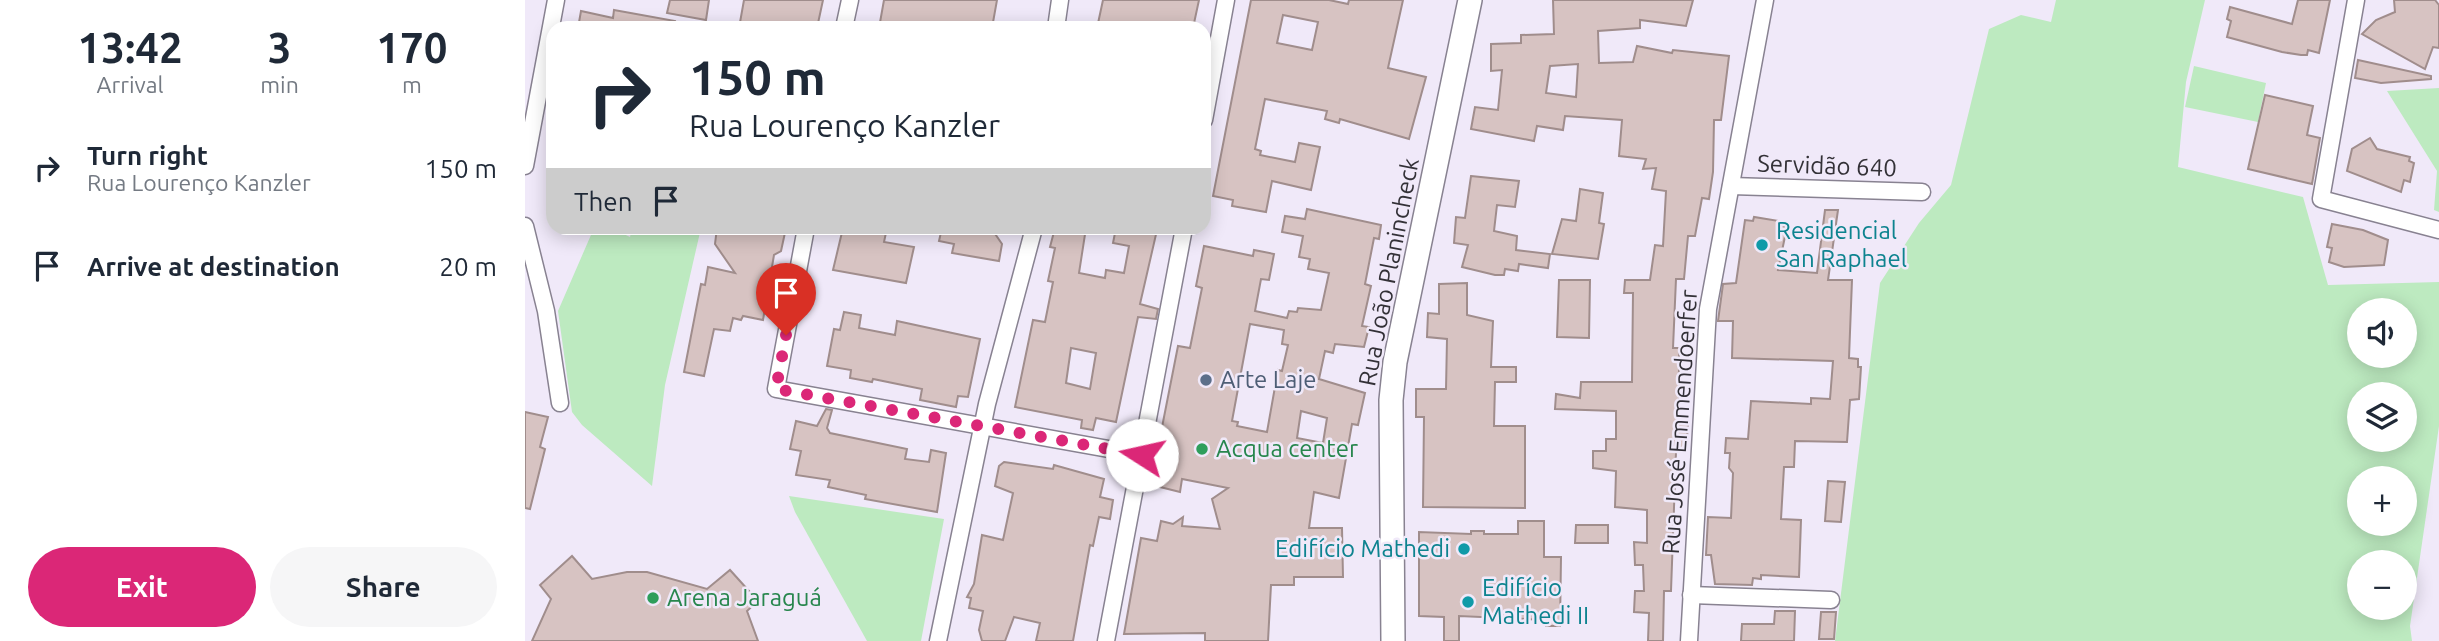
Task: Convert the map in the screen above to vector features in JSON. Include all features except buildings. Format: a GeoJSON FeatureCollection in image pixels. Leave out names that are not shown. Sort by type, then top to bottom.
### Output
{"type":"FeatureCollection","features":[{"type":"Feature","properties":{"kind":"main road","name":"Rua João Planincheck"},"geometry":{"type":"LineString","coordinates":[[1393,641],[1391,400],[1395,362],[1470,0]]}},
{"type":"Feature","properties":{"kind":"street"},"geometry":{"type":"LineString","coordinates":[[552,21],[556,0]]}},
{"type":"Feature","properties":{"kind":"street"},"geometry":{"type":"LineString","coordinates":[[846,21],[850,0]]}},
{"type":"Feature","properties":{"kind":"street"},"geometry":{"type":"LineString","coordinates":[[1057,21],[1060,0]]}},
{"type":"Feature","properties":{"kind":"street"},"geometry":{"type":"LineString","coordinates":[[1211,82],[1226,0]]}},
{"type":"Feature","properties":{"kind":"street","name":"Rua José Emmendoerfer"},"geometry":{"type":"LineString","coordinates":[[1689,641],[1708,309],[1765,0]]}},
{"type":"Feature","properties":{"kind":"street"},"geometry":{"type":"LineString","coordinates":[[2356,0],[2322,199],[2439,230]]}},
{"type":"Feature","properties":{"kind":"street"},"geometry":{"type":"LineString","coordinates":[[525,166],[546,54]]}},
{"type":"Feature","properties":{"kind":"street","name":"Servidão 640"},"geometry":{"type":"LineString","coordinates":[[1731,186],[1922,192]]}},
{"type":"Feature","properties":{"kind":"street"},"geometry":{"type":"LineString","coordinates":[[525,226],[546,311],[560,403]]}},
{"type":"Feature","properties":{"kind":"street"},"geometry":{"type":"LineString","coordinates":[[805,235],[776,389],[1142,455]]}},
{"type":"Feature","properties":{"kind":"street"},"geometry":{"type":"LineString","coordinates":[[938,641],[982,427],[1032,235]]}},
{"type":"Feature","properties":{"kind":"street"},"geometry":{"type":"LineString","coordinates":[[1106,641],[1183,235]]}},
{"type":"Feature","properties":{"kind":"street"},"geometry":{"type":"LineString","coordinates":[[1692,595],[1831,600]]}},
{"type":"Feature","properties":{"kind":"green space"},"geometry":{"type":"Polygon","coordinates":[[[2056,0],[2205,0],[2186,82],[2178,167],[2303,197],[2328,285],[2439,282],[2439,426],[2417,578],[2417,550],[2347,550],[2347,620],[2411,620],[2412,641],[1835,641],[1880,283],[1919,223],[1951,185],[1989,29],[2021,15],[2051,22],[2056,0]]]}},
{"type":"Feature","properties":{"kind":"green space"},"geometry":{"type":"Polygon","coordinates":[[[2194,66],[2266,83],[2258,122],[2185,107],[2194,66]]]}},
{"type":"Feature","properties":{"kind":"green space"},"geometry":{"type":"Polygon","coordinates":[[[2439,88],[2439,212],[2434,210],[2437,171],[2387,91],[2439,88]]]}},
{"type":"Feature","properties":{"kind":"green space"},"geometry":{"type":"Polygon","coordinates":[[[591,235],[699,235],[665,385],[652,486],[582,425],[572,412],[558,311],[591,235]]]}},
{"type":"Feature","properties":{"kind":"green space"},"geometry":{"type":"Polygon","coordinates":[[[789,496],[944,519],[921,641],[867,641],[795,512],[789,496]]]}},
{"type":"Feature","properties":{"kind":"place","name":"Residencial San Raphael"},"geometry":{"type":"Point","coordinates":[1762,245]}},
{"type":"Feature","properties":{"kind":"place","name":"Arte Laje"},"geometry":{"type":"Point","coordinates":[1206,380]}},
{"type":"Feature","properties":{"kind":"place","name":"Acqua center"},"geometry":{"type":"Point","coordinates":[1202,449]}},
{"type":"Feature","properties":{"kind":"place","name":"Edifício Mathedi"},"geometry":{"type":"Point","coordinates":[1464,549]}},
{"type":"Feature","properties":{"kind":"place","name":"Arena Jaraguá"},"geometry":{"type":"Point","coordinates":[653,598]}},
{"type":"Feature","properties":{"kind":"place","name":"Edifício Mathedi II"},"geometry":{"type":"Point","coordinates":[1468,602]}},
{"type":"Feature","properties":{"kind":"route"},"geometry":{"type":"LineString","coordinates":[[786,335],[776,389],[1142,455]]}}]}
